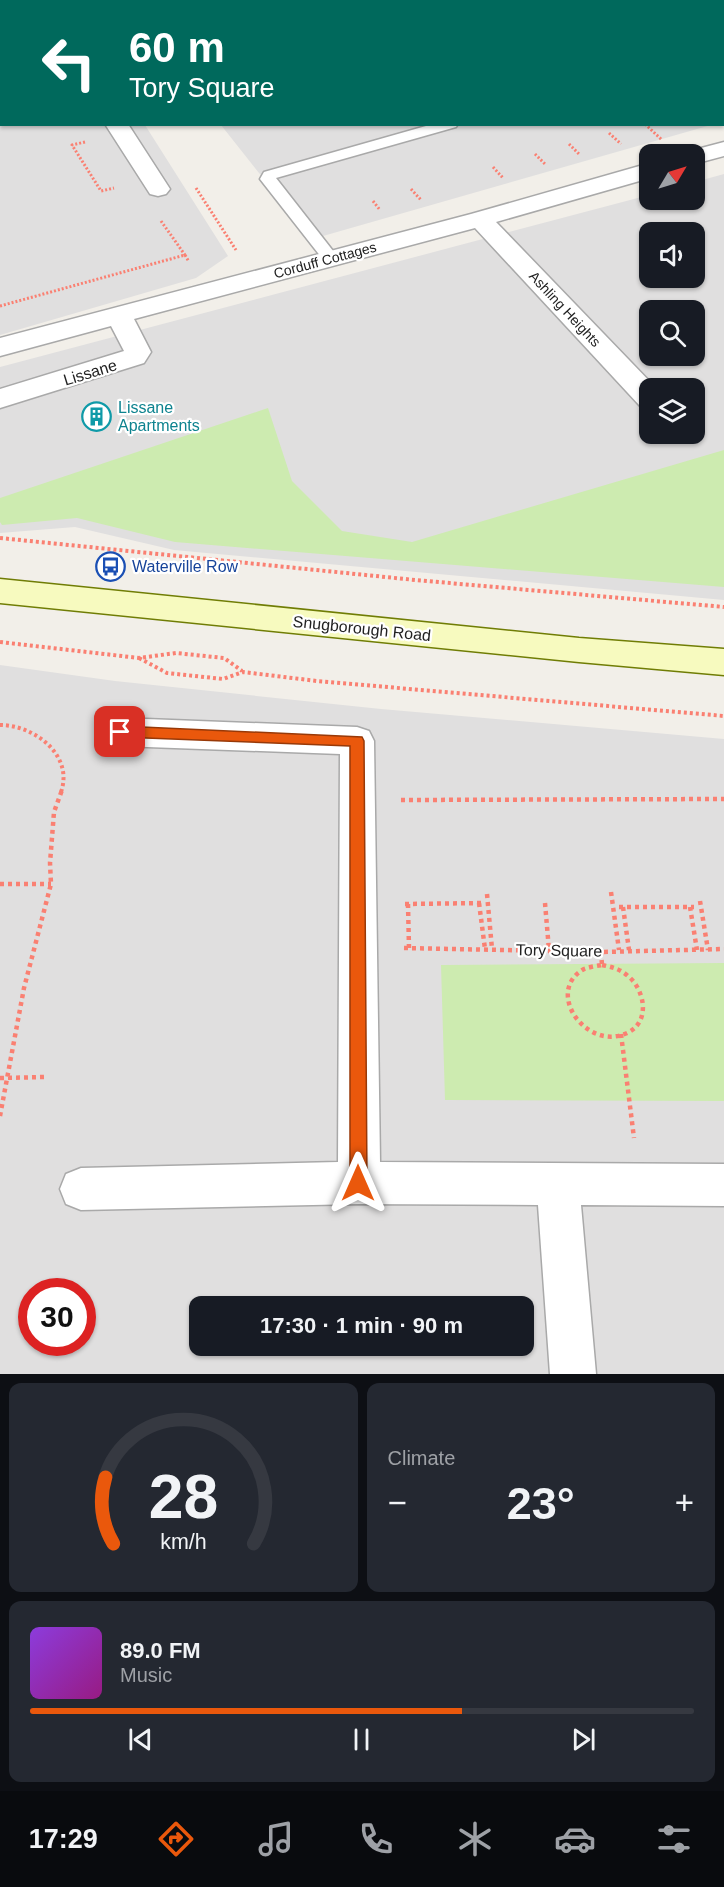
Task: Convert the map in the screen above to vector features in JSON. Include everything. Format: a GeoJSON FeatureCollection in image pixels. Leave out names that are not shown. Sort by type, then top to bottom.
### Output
{"type":"FeatureCollection","features":[{"type":"Feature","properties":{"kind":"main road","name":"Snugborough Road"},"geometry":{"type":"LineString","coordinates":[[0,591],[579,650],[724,662]]}},
{"type":"Feature","properties":{"kind":"street"},"geometry":{"type":"LineString","coordinates":[[117,126],[158,189]]}},
{"type":"Feature","properties":{"kind":"street"},"geometry":{"type":"LineString","coordinates":[[705,154],[724,149]]}},
{"type":"Feature","properties":{"kind":"street","name":"Corduff Cottages"},"geometry":{"type":"LineString","coordinates":[[0,347],[480,219],[639,173]]}},
{"type":"Feature","properties":{"kind":"street","name":"Ashling Heights"},"geometry":{"type":"LineString","coordinates":[[480,219],[639,387]]}},
{"type":"Feature","properties":{"kind":"street","name":"Lissane"},"geometry":{"type":"LineString","coordinates":[[0,399],[134,357],[138,352],[118,315]]}},
{"type":"Feature","properties":{"kind":"street"},"geometry":{"type":"LineString","coordinates":[[120,732],[357,741],[358,1183]]}},
{"type":"Feature","properties":{"kind":"street"},"geometry":{"type":"LineString","coordinates":[[81,1189],[358,1183],[724,1185]]}},
{"type":"Feature","properties":{"kind":"street"},"geometry":{"type":"LineString","coordinates":[[558,1184],[573,1374]]}},
{"type":"Feature","properties":{"kind":"lane"},"geometry":{"type":"LineString","coordinates":[[331,259],[268,179],[269,175],[444,126]]}},
{"type":"Feature","properties":{"kind":"path"},"geometry":{"type":"LineString","coordinates":[[647,126],[667,144]]}},
{"type":"Feature","properties":{"kind":"path"},"geometry":{"type":"LineString","coordinates":[[192,181],[254,279]]}},
{"type":"Feature","properties":{"kind":"path"},"geometry":{"type":"LineString","coordinates":[[161,230],[166,228]]}},
{"type":"Feature","properties":{"kind":"path"},"geometry":{"type":"LineString","coordinates":[[0,538],[415,580],[724,607]]}},
{"type":"Feature","properties":{"kind":"path"},"geometry":{"type":"LineString","coordinates":[[0,642],[138,658],[176,653],[224,658],[243,672]]}},
{"type":"Feature","properties":{"kind":"path"},"geometry":{"type":"LineString","coordinates":[[138,658],[167,673],[223,679],[243,672],[317,681],[724,716]]}},
{"type":"Feature","properties":{"kind":"path"},"geometry":{"type":"LineString","coordinates":[[0,725],[10,725],[44,740],[57,755],[65,780],[54,812],[50,863],[51,884],[21,999],[0,1116]]}},
{"type":"Feature","properties":{"kind":"path"},"geometry":{"type":"LineString","coordinates":[[389,800],[724,799]]}},
{"type":"Feature","properties":{"kind":"path"},"geometry":{"type":"LineString","coordinates":[[0,884],[51,884]]}},
{"type":"Feature","properties":{"kind":"path"},"geometry":{"type":"LineString","coordinates":[[611,892],[619,951]]}},
{"type":"Feature","properties":{"kind":"path"},"geometry":{"type":"LineString","coordinates":[[487,894],[492,949]]}},
{"type":"Feature","properties":{"kind":"path"},"geometry":{"type":"LineString","coordinates":[[699,901],[708,950]]}},
{"type":"Feature","properties":{"kind":"path"},"geometry":{"type":"LineString","coordinates":[[409,948],[406,904],[482,903],[485,949]]}},
{"type":"Feature","properties":{"kind":"path"},"geometry":{"type":"LineString","coordinates":[[545,903],[549,950]]}},
{"type":"Feature","properties":{"kind":"path"},"geometry":{"type":"LineString","coordinates":[[629,950],[621,907],[692,907],[697,950]]}},
{"type":"Feature","properties":{"kind":"path","name":"Tory Square"},"geometry":{"type":"LineString","coordinates":[[395,948],[601,952],[724,949]]}},
{"type":"Feature","properties":{"kind":"path"},"geometry":{"type":"LineString","coordinates":[[601,952],[602,965]]}},
{"type":"Feature","properties":{"kind":"path"},"geometry":{"type":"LineString","coordinates":[[602,965],[617,968],[627,974],[641,992],[643,1012],[632,1029],[612,1036],[592,1032],[576,1020],[567,1003],[567,994],[573,979],[588,968],[602,965]]}},
{"type":"Feature","properties":{"kind":"path"},"geometry":{"type":"LineString","coordinates":[[621,1034],[639,1184]]}},
{"type":"Feature","properties":{"kind":"path"},"geometry":{"type":"LineString","coordinates":[[0,1078],[45,1077]]}},
{"type":"Feature","properties":{"kind":"shaded area"},"geometry":{"type":"Polygon","coordinates":[[[0,126],[146,126],[228,256],[196,278],[0,335],[0,126]]]}},
{"type":"Feature","properties":{"kind":"shaded area"},"geometry":{"type":"Polygon","coordinates":[[[222,126],[708,126],[639,144],[323,236],[259,173],[222,126]]]}},
{"type":"Feature","properties":{"kind":"shaded area"},"geometry":{"type":"Polygon","coordinates":[[[724,174],[724,600],[174,550],[75,527],[0,533],[0,367],[639,198],[639,210],[705,210],[705,179],[724,174]]]}},
{"type":"Feature","properties":{"kind":"shaded area"},"geometry":{"type":"Polygon","coordinates":[[[0,665],[115,681],[381,709],[724,739],[724,1374],[0,1374],[0,665]]]}},
{"type":"Feature","properties":{"kind":"green space"},"geometry":{"type":"Polygon","coordinates":[[[268,408],[292,481],[342,531],[412,542],[724,450],[724,587],[175,542],[77,518],[2,525],[0,522],[0,498],[268,408]]]}},
{"type":"Feature","properties":{"kind":"green space"},"geometry":{"type":"Polygon","coordinates":[[[724,963],[724,1101],[445,1100],[441,965],[724,963]]]}},
{"type":"Feature","properties":{"kind":"place","name":"Lissane Apartments"},"geometry":{"type":"Point","coordinates":[97,416]}},
{"type":"Feature","properties":{"kind":"place","name":"Waterville Row"},"geometry":{"type":"Point","coordinates":[111,566]}},
{"type":"Feature","properties":{"kind":"route"},"geometry":{"type":"LineString","coordinates":[[120,732],[357,741],[358,1183]]}}]}
